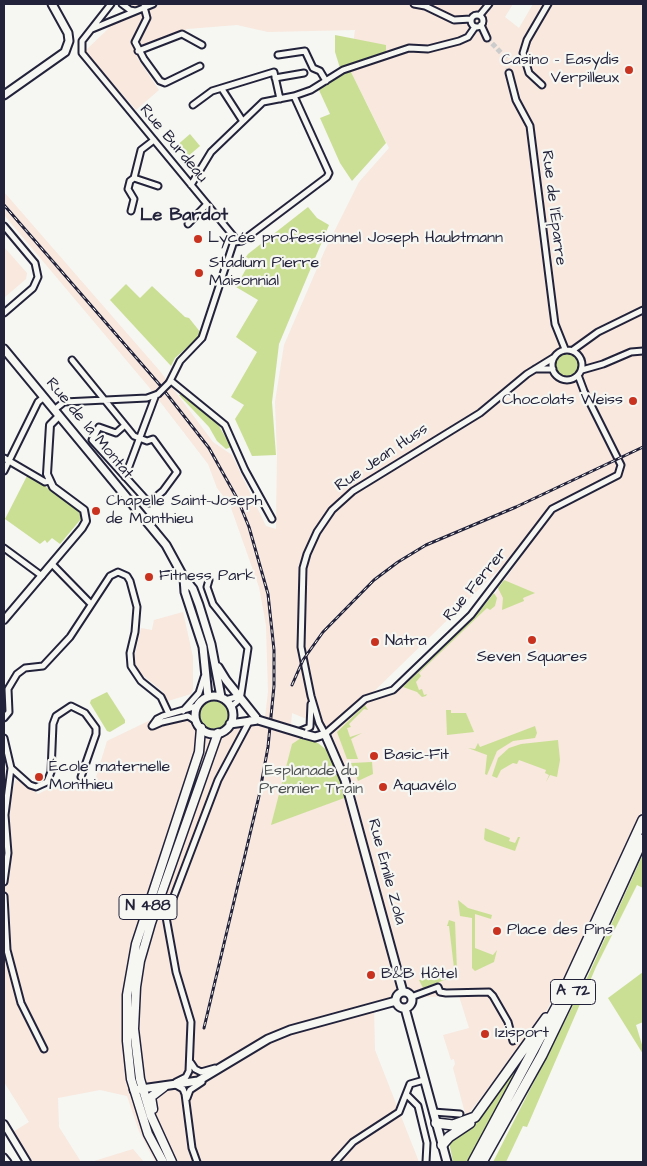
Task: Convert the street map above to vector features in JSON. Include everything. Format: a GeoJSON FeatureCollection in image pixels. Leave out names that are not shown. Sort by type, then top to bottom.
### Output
{"type":"FeatureCollection","features":[{"type":"Feature","properties":{"kind":"highway","name":"A 72"},"geometry":{"type":"LineString","coordinates":[[473,1162],[558,1004],[643,820]]}},
{"type":"Feature","properties":{"kind":"highway","name":"A 72"},"geometry":{"type":"LineString","coordinates":[[482,1162],[495,1142],[581,975],[643,839]]}},
{"type":"Feature","properties":{"kind":"highway"},"geometry":{"type":"LineString","coordinates":[[442,1145],[475,1117],[558,1004]]}},
{"type":"Feature","properties":{"kind":"highway"},"geometry":{"type":"LineString","coordinates":[[436,1124],[453,1125],[475,1117]]}},
{"type":"Feature","properties":{"kind":"highway"},"geometry":{"type":"LineString","coordinates":[[487,1162],[495,1142]]}},
{"type":"Feature","properties":{"kind":"main road"},"geometry":{"type":"LineString","coordinates":[[4,95],[62,56],[68,41],[66,28],[52,4]]}},
{"type":"Feature","properties":{"kind":"main road","name":"Rue de la Montat"},"geometry":{"type":"LineString","coordinates":[[4,349],[157,532],[192,589],[211,644],[223,699]]}},
{"type":"Feature","properties":{"kind":"main road","name":"Rue de la Montat"},"geometry":{"type":"LineString","coordinates":[[184,578],[186,592],[203,647],[208,697]]}},
{"type":"Feature","properties":{"kind":"main road"},"geometry":{"type":"LineString","coordinates":[[211,644],[218,665],[254,720]]}},
{"type":"Feature","properties":{"kind":"main road"},"geometry":{"type":"LineString","coordinates":[[254,720],[230,724],[218,733],[206,732],[196,720],[197,706],[208,697],[223,699],[232,709],[254,720],[315,737],[325,734]]}},
{"type":"Feature","properties":{"kind":"main road"},"geometry":{"type":"LineString","coordinates":[[230,724],[232,709]]}},
{"type":"Feature","properties":{"kind":"main road","name":"N 488"},"geometry":{"type":"LineString","coordinates":[[163,1162],[148,1134],[134,1090],[127,1041],[127,995],[134,952],[199,752],[201,728]]}},
{"type":"Feature","properties":{"kind":"main road","name":"N 488"},"geometry":{"type":"LineString","coordinates":[[172,1162],[165,1149],[143,1090],[134,1029],[135,994],[140,960],[188,814],[218,733]]}},
{"type":"Feature","properties":{"kind":"main road","name":"Rue Émile Zola"},"geometry":{"type":"LineString","coordinates":[[325,734],[351,794],[403,992]]}},
{"type":"Feature","properties":{"kind":"main road"},"geometry":{"type":"LineString","coordinates":[[403,992],[411,997],[410,1004],[405,1008],[398,1006],[396,1001],[398,994],[403,992]]}},
{"type":"Feature","properties":{"kind":"main road"},"geometry":{"type":"LineString","coordinates":[[134,1090],[176,1086],[198,1081],[268,1039],[290,1030],[396,1001]]}},
{"type":"Feature","properties":{"kind":"main road"},"geometry":{"type":"LineString","coordinates":[[405,1008],[442,1145],[444,1160]]}},
{"type":"Feature","properties":{"kind":"main road"},"geometry":{"type":"LineString","coordinates":[[127,1041],[137,1083],[143,1090]]}},
{"type":"Feature","properties":{"kind":"main road"},"geometry":{"type":"LineString","coordinates":[[165,1087],[154,1093],[151,1100],[165,1149]]}},
{"type":"Feature","properties":{"kind":"main road"},"geometry":{"type":"LineString","coordinates":[[134,1090],[140,1094],[155,1137],[165,1149]]}},
{"type":"Feature","properties":{"kind":"street"},"geometry":{"type":"LineString","coordinates":[[68,41],[82,41],[111,4]]}},
{"type":"Feature","properties":{"kind":"street"},"geometry":{"type":"LineString","coordinates":[[122,4],[130,10],[136,11]]}},
{"type":"Feature","properties":{"kind":"street"},"geometry":{"type":"LineString","coordinates":[[92,30],[153,4]]}},
{"type":"Feature","properties":{"kind":"street"},"geometry":{"type":"LineString","coordinates":[[414,4],[425,6],[454,20],[471,19],[474,15],[480,15]]}},
{"type":"Feature","properties":{"kind":"street"},"geometry":{"type":"LineString","coordinates":[[480,15],[489,4]]}},
{"type":"Feature","properties":{"kind":"street"},"geometry":{"type":"LineString","coordinates":[[542,85],[529,73],[523,53],[527,40],[548,4]]}},
{"type":"Feature","properties":{"kind":"street"},"geometry":{"type":"LineString","coordinates":[[144,7],[147,18],[135,42],[138,51],[162,83],[200,66]]}},
{"type":"Feature","properties":{"kind":"street"},"geometry":{"type":"LineString","coordinates":[[480,15],[483,20],[481,26],[487,38]]}},
{"type":"Feature","properties":{"kind":"street"},"geometry":{"type":"LineString","coordinates":[[471,19],[474,27]]}},
{"type":"Feature","properties":{"kind":"street"},"geometry":{"type":"LineString","coordinates":[[191,185],[211,152],[242,120],[263,102],[294,96],[326,81],[343,70],[406,49],[428,49],[459,41],[468,36],[474,27],[481,26]]}},
{"type":"Feature","properties":{"kind":"street"},"geometry":{"type":"LineString","coordinates":[[138,51],[182,34],[202,45]]}},
{"type":"Feature","properties":{"kind":"street","name":"Rue Burdeau"},"geometry":{"type":"LineString","coordinates":[[82,41],[82,53],[235,238],[235,242]]}},
{"type":"Feature","properties":{"kind":"street"},"geometry":{"type":"LineString","coordinates":[[278,55],[305,51],[313,68],[320,71],[326,81]]}},
{"type":"Feature","properties":{"kind":"street"},"geometry":{"type":"LineString","coordinates":[[193,105],[212,92],[274,72],[280,99]]}},
{"type":"Feature","properties":{"kind":"street"},"geometry":{"type":"LineString","coordinates":[[276,78],[304,72]]}},
{"type":"Feature","properties":{"kind":"street","name":"Rue de l'Éparre"},"geometry":{"type":"LineString","coordinates":[[510,73],[516,100],[530,126],[555,324],[565,349]]}},
{"type":"Feature","properties":{"kind":"street"},"geometry":{"type":"LineString","coordinates":[[222,89],[242,120]]}},
{"type":"Feature","properties":{"kind":"street"},"geometry":{"type":"LineString","coordinates":[[125,477],[137,436],[156,396],[170,382],[180,361],[202,338],[235,242],[242,241],[327,177],[329,173],[294,96]]}},
{"type":"Feature","properties":{"kind":"street"},"geometry":{"type":"LineString","coordinates":[[131,211],[134,199],[128,189],[130,181],[134,178],[141,150],[154,140]]}},
{"type":"Feature","properties":{"kind":"street"},"geometry":{"type":"LineString","coordinates":[[134,178],[158,186]]}},
{"type":"Feature","properties":{"kind":"street"},"geometry":{"type":"LineString","coordinates":[[188,224],[207,204]]}},
{"type":"Feature","properties":{"kind":"street"},"geometry":{"type":"LineString","coordinates":[[4,226],[35,263],[38,277],[33,288],[4,313]]}},
{"type":"Feature","properties":{"kind":"street"},"geometry":{"type":"LineString","coordinates":[[573,350],[598,332],[643,310]]}},
{"type":"Feature","properties":{"kind":"street"},"geometry":{"type":"LineString","coordinates":[[580,356],[586,342]]}},
{"type":"Feature","properties":{"kind":"street"},"geometry":{"type":"LineString","coordinates":[[584,391],[580,373],[582,362],[580,356],[573,350],[565,349],[553,358],[553,369],[562,379],[572,379],[580,373],[631,352],[643,351]]}},
{"type":"Feature","properties":{"kind":"street","name":"Rue Jean Huss"},"geometry":{"type":"LineString","coordinates":[[325,734],[319,723],[311,696],[301,647],[301,583],[306,554],[325,519],[353,491],[480,413],[534,369],[553,358]]}},
{"type":"Feature","properties":{"kind":"street"},"geometry":{"type":"LineString","coordinates":[[72,360],[125,425],[137,436],[147,441],[153,439],[177,472],[163,491],[149,503],[92,440],[99,427],[116,433],[125,425]]}},
{"type":"Feature","properties":{"kind":"street"},"geometry":{"type":"LineString","coordinates":[[582,362],[595,367]]}},
{"type":"Feature","properties":{"kind":"street"},"geometry":{"type":"LineString","coordinates":[[534,369],[553,369]]}},
{"type":"Feature","properties":{"kind":"street"},"geometry":{"type":"LineString","coordinates":[[572,379],[584,391]]}},
{"type":"Feature","properties":{"kind":"street"},"geometry":{"type":"LineString","coordinates":[[170,382],[225,425],[245,470],[272,519]]}},
{"type":"Feature","properties":{"kind":"street","name":"Rue Ferrer"},"geometry":{"type":"LineString","coordinates":[[325,734],[365,699],[393,690],[471,615],[550,511],[612,480],[620,470],[619,460],[584,391]]}},
{"type":"Feature","properties":{"kind":"street"},"geometry":{"type":"LineString","coordinates":[[4,620],[82,528],[86,518],[84,510],[79,504],[53,487],[49,481],[50,425],[56,413],[64,402],[156,396]]}},
{"type":"Feature","properties":{"kind":"street"},"geometry":{"type":"LineString","coordinates":[[4,471],[6,460],[38,402],[44,397]]}},
{"type":"Feature","properties":{"kind":"street"},"geometry":{"type":"LineString","coordinates":[[6,460],[45,482],[49,481]]}},
{"type":"Feature","properties":{"kind":"street"},"geometry":{"type":"LineString","coordinates":[[4,548],[42,576]]}},
{"type":"Feature","properties":{"kind":"street"},"geometry":{"type":"LineString","coordinates":[[52,564],[91,604]]}},
{"type":"Feature","properties":{"kind":"street"},"geometry":{"type":"LineString","coordinates":[[4,718],[9,712],[8,689],[17,674],[26,668],[43,666],[70,637],[110,576],[118,572],[123,572],[127,576],[135,596],[138,614],[136,632],[129,659],[133,671],[140,681],[161,697],[168,714]]}},
{"type":"Feature","properties":{"kind":"street"},"geometry":{"type":"LineString","coordinates":[[209,580],[207,587],[213,604],[248,648],[240,696],[232,709]]}},
{"type":"Feature","properties":{"kind":"street","name":"Rue de la Montat"},"geometry":{"type":"LineString","coordinates":[[183,710],[193,701],[202,687],[203,647]]}},
{"type":"Feature","properties":{"kind":"street"},"geometry":{"type":"LineString","coordinates":[[230,685],[242,680]]}},
{"type":"Feature","properties":{"kind":"street"},"geometry":{"type":"LineString","coordinates":[[223,699],[240,696]]}},
{"type":"Feature","properties":{"kind":"street","name":"Rue Jean Huss"},"geometry":{"type":"LineString","coordinates":[[302,732],[312,723],[311,696]]}},
{"type":"Feature","properties":{"kind":"street"},"geometry":{"type":"LineString","coordinates":[[11,768],[30,785],[36,787],[47,782],[51,772],[53,724],[56,716],[71,706],[85,713],[96,728],[96,734],[81,777]]}},
{"type":"Feature","properties":{"kind":"street"},"geometry":{"type":"LineString","coordinates":[[196,720],[188,716],[152,726],[157,719],[168,714],[197,706]]}},
{"type":"Feature","properties":{"kind":"street"},"geometry":{"type":"LineString","coordinates":[[165,1087],[186,1077],[191,1062],[190,1012],[176,972],[166,917],[218,780],[254,720]]}},
{"type":"Feature","properties":{"kind":"street"},"geometry":{"type":"LineString","coordinates":[[4,738],[11,768],[4,815],[8,853],[4,882]]}},
{"type":"Feature","properties":{"kind":"street"},"geometry":{"type":"LineString","coordinates":[[4,896],[8,950],[14,977],[21,1003],[44,1049]]}},
{"type":"Feature","properties":{"kind":"street"},"geometry":{"type":"LineString","coordinates":[[411,997],[438,988],[440,992],[446,993],[489,992],[508,1022],[513,1041]]}},
{"type":"Feature","properties":{"kind":"street"},"geometry":{"type":"LineString","coordinates":[[191,1062],[195,1069],[200,1072],[224,1065]]}},
{"type":"Feature","properties":{"kind":"street"},"geometry":{"type":"LineString","coordinates":[[186,1101],[190,1090],[212,1073]]}},
{"type":"Feature","properties":{"kind":"street"},"geometry":{"type":"LineString","coordinates":[[335,1162],[353,1142],[399,1112],[410,1084],[424,1080]]}},
{"type":"Feature","properties":{"kind":"street"},"geometry":{"type":"LineString","coordinates":[[176,1086],[184,1091],[192,1148],[197,1162]]}},
{"type":"Feature","properties":{"kind":"street"},"geometry":{"type":"LineString","coordinates":[[407,1095],[418,1106],[427,1143],[426,1162]]}},
{"type":"Feature","properties":{"kind":"street"},"geometry":{"type":"LineString","coordinates":[[433,1112],[460,1114]]}},
{"type":"Feature","properties":{"kind":"street"},"geometry":{"type":"LineString","coordinates":[[4,1124],[27,1162]]}},
{"type":"Feature","properties":{"kind":"street"},"geometry":{"type":"LineString","coordinates":[[4,1157],[8,1162]]}},
{"type":"Feature","properties":{"kind":"shaded area"},"geometry":{"type":"Polygon","coordinates":[[[134,4],[513,4],[505,17],[519,28],[533,4],[643,4],[643,809],[613,879],[544,1016],[466,1117],[453,1068],[455,1064],[454,1059],[451,1060],[443,1035],[469,1028],[459,996],[425,997],[418,1000],[404,982],[355,795],[332,735],[324,726],[292,713],[290,734],[303,739],[343,781],[404,1000],[374,1007],[375,1050],[419,1162],[155,1162],[139,1131],[127,1096],[100,1090],[58,1098],[59,1127],[81,1162],[31,1162],[13,1132],[29,1122],[4,1082],[4,830],[10,797],[16,779],[38,794],[65,781],[94,784],[107,741],[161,715],[180,713],[209,737],[254,723],[264,726],[268,692],[266,625],[259,587],[230,505],[217,488],[208,464],[148,386],[4,215],[4,192],[159,370],[213,442],[232,455],[266,526],[276,529],[277,455],[275,402],[284,345],[325,250],[359,182],[389,148],[350,70],[355,30],[268,32],[237,25],[187,29],[137,57],[159,90],[136,110],[85,51],[134,4]],[[541,529],[364,701],[393,695],[479,616],[541,529]]]}},
{"type":"Feature","properties":{"kind":"shaded area"},"geometry":{"type":"Polygon","coordinates":[[[4,247],[27,273],[26,279],[4,298],[4,247]]]}},
{"type":"Feature","properties":{"kind":"shaded area"},"geometry":{"type":"Polygon","coordinates":[[[183,612],[193,657],[193,689],[191,694],[168,701],[162,691],[140,673],[135,664],[135,654],[141,628],[152,630],[154,620],[183,612]]]}},
{"type":"Feature","properties":{"kind":"shaded area"},"geometry":{"type":"Polygon","coordinates":[[[133,1149],[144,1162],[91,1162],[133,1149]]]}},
{"type":"Feature","properties":{"kind":"green space"},"geometry":{"type":"Polygon","coordinates":[[[335,35],[386,45],[386,53],[340,68],[335,52],[335,35]]]}},
{"type":"Feature","properties":{"kind":"green space"},"geometry":{"type":"Polygon","coordinates":[[[350,70],[386,143],[352,181],[340,163],[320,118],[330,114],[318,88],[350,70]]]}},
{"type":"Feature","properties":{"kind":"green space"},"geometry":{"type":"Polygon","coordinates":[[[190,134],[200,146],[186,158],[175,147],[190,134]]]}},
{"type":"Feature","properties":{"kind":"green space"},"geometry":{"type":"Polygon","coordinates":[[[308,207],[317,218],[329,225],[279,344],[272,402],[276,455],[252,456],[235,419],[244,405],[231,397],[257,352],[236,337],[258,300],[236,287],[251,260],[246,257],[248,254],[308,207]]]}},
{"type":"Feature","properties":{"kind":"green space"},"geometry":{"type":"Polygon","coordinates":[[[126,284],[140,298],[152,286],[185,317],[189,318],[201,333],[175,358],[171,366],[110,300],[126,284]]]}},
{"type":"Feature","properties":{"kind":"green space"},"geometry":{"type":"Polygon","coordinates":[[[567,352],[572,353],[578,359],[578,369],[572,375],[567,376],[562,375],[556,369],[555,364],[556,359],[562,353],[567,352]]]}},
{"type":"Feature","properties":{"kind":"green space"},"geometry":{"type":"Polygon","coordinates":[[[181,394],[215,419],[231,447],[226,449],[217,441],[209,427],[179,395],[181,394]]]}},
{"type":"Feature","properties":{"kind":"green space"},"geometry":{"type":"Polygon","coordinates":[[[28,474],[47,484],[46,487],[78,508],[81,519],[60,544],[52,538],[47,543],[45,540],[40,544],[5,519],[28,474]]]}},
{"type":"Feature","properties":{"kind":"green space"},"geometry":{"type":"Polygon","coordinates":[[[504,580],[535,593],[523,598],[524,601],[502,610],[503,598],[498,588],[504,580]]]}},
{"type":"Feature","properties":{"kind":"green space"},"geometry":{"type":"Polygon","coordinates":[[[494,593],[497,598],[495,606],[490,610],[487,608],[419,673],[421,676],[416,682],[419,690],[422,689],[424,695],[427,694],[426,696],[422,697],[417,692],[403,687],[475,617],[494,593]]]}},
{"type":"Feature","properties":{"kind":"green space"},"geometry":{"type":"Polygon","coordinates":[[[107,692],[125,720],[125,723],[110,732],[107,731],[90,703],[91,700],[107,692]]]}},
{"type":"Feature","properties":{"kind":"green space"},"geometry":{"type":"Polygon","coordinates":[[[214,701],[224,705],[228,715],[224,725],[214,729],[204,725],[200,715],[204,705],[214,701]]]}},
{"type":"Feature","properties":{"kind":"green space"},"geometry":{"type":"Polygon","coordinates":[[[365,705],[368,710],[364,709],[349,724],[351,727],[347,728],[350,737],[362,733],[351,739],[358,759],[347,759],[337,732],[365,705]]]}},
{"type":"Feature","properties":{"kind":"green space"},"geometry":{"type":"Polygon","coordinates":[[[446,710],[451,710],[451,713],[466,713],[474,732],[447,735],[446,710]]]}},
{"type":"Feature","properties":{"kind":"green space"},"geometry":{"type":"Polygon","coordinates":[[[535,726],[537,733],[535,738],[513,741],[497,751],[487,775],[485,774],[487,755],[468,748],[475,749],[478,743],[480,747],[535,726]]]}},
{"type":"Feature","properties":{"kind":"green space","name":"Esplanade du Premier Train"},"geometry":{"type":"Polygon","coordinates":[[[301,738],[318,743],[329,752],[347,797],[271,825],[292,744],[301,738]]]}},
{"type":"Feature","properties":{"kind":"green space"},"geometry":{"type":"Polygon","coordinates":[[[558,740],[560,760],[557,777],[550,775],[546,782],[549,775],[545,773],[546,770],[519,760],[517,764],[513,763],[501,770],[497,778],[492,776],[498,758],[509,748],[521,744],[558,740]]]}},
{"type":"Feature","properties":{"kind":"green space"},"geometry":{"type":"Polygon","coordinates":[[[372,762],[373,774],[358,781],[351,763],[372,762]]]}},
{"type":"Feature","properties":{"kind":"green space"},"geometry":{"type":"Polygon","coordinates":[[[485,828],[510,838],[509,841],[515,843],[518,837],[520,837],[515,851],[486,841],[484,839],[485,828]]]}},
{"type":"Feature","properties":{"kind":"green space"},"geometry":{"type":"Polygon","coordinates":[[[643,854],[643,888],[637,885],[596,967],[527,1127],[523,1126],[506,1162],[493,1162],[588,976],[643,854]]]}},
{"type":"Feature","properties":{"kind":"green space"},"geometry":{"type":"Polygon","coordinates":[[[458,900],[468,908],[492,915],[491,919],[475,914],[475,948],[493,955],[497,950],[494,962],[475,971],[472,968],[472,918],[460,916],[458,900]]]}},
{"type":"Feature","properties":{"kind":"green space"},"geometry":{"type":"Polygon","coordinates":[[[449,920],[455,922],[457,970],[450,978],[423,988],[419,980],[450,975],[454,968],[449,926],[447,926],[449,920]]]}},
{"type":"Feature","properties":{"kind":"green space"},"geometry":{"type":"Polygon","coordinates":[[[643,972],[643,1022],[636,1025],[643,1054],[608,998],[643,972]]]}},
{"type":"Feature","properties":{"kind":"green space"},"geometry":{"type":"Polygon","coordinates":[[[536,1038],[469,1162],[453,1162],[449,1142],[476,1123],[536,1038]]]}},
{"type":"Feature","properties":{"kind":"tunnel"},"geometry":{"type":"LineString","coordinates":[[487,38],[505,57],[509,73]]}},
{"type":"Feature","properties":{"kind":"railway"},"geometry":{"type":"LineString","coordinates":[[4,205],[159,384],[209,448],[238,500],[249,527],[268,594],[274,650],[274,686],[268,747],[259,796],[204,1028]]}},
{"type":"Feature","properties":{"kind":"railway"},"geometry":{"type":"LineString","coordinates":[[292,685],[303,660],[323,632],[374,580],[398,562],[426,545],[516,507],[643,447]]}},
{"type":"Feature","properties":{"kind":"place","name":"Casino - Easydis Verpilleux"},"geometry":{"type":"Point","coordinates":[629,70]}},
{"type":"Feature","properties":{"kind":"place","name":"Lycée professionnel Joseph Haubtmann"},"geometry":{"type":"Point","coordinates":[198,239]}},
{"type":"Feature","properties":{"kind":"place","name":"Stadium Pierre Maisonnial"},"geometry":{"type":"Point","coordinates":[199,273]}},
{"type":"Feature","properties":{"kind":"place","name":"Chocolats Weiss"},"geometry":{"type":"Point","coordinates":[633,401]}},
{"type":"Feature","properties":{"kind":"place","name":"Chapelle Saint-Joseph de Monthieu"},"geometry":{"type":"Point","coordinates":[96,511]}},
{"type":"Feature","properties":{"kind":"place","name":"Fitness Park"},"geometry":{"type":"Point","coordinates":[149,577]}},
{"type":"Feature","properties":{"kind":"place","name":"Seven Squares"},"geometry":{"type":"Point","coordinates":[532,640]}},
{"type":"Feature","properties":{"kind":"place","name":"Natra"},"geometry":{"type":"Point","coordinates":[375,642]}},
{"type":"Feature","properties":{"kind":"place","name":"Basic-Fit"},"geometry":{"type":"Point","coordinates":[374,756]}},
{"type":"Feature","properties":{"kind":"place","name":"École maternelle Monthieu"},"geometry":{"type":"Point","coordinates":[39,777]}},
{"type":"Feature","properties":{"kind":"place","name":"Aquavélo"},"geometry":{"type":"Point","coordinates":[383,787]}},
{"type":"Feature","properties":{"kind":"place","name":"Place des Pins"},"geometry":{"type":"Point","coordinates":[497,931]}},
{"type":"Feature","properties":{"kind":"place","name":"B&B Hôtel"},"geometry":{"type":"Point","coordinates":[371,975]}},
{"type":"Feature","properties":{"kind":"place","name":"Izisport"},"geometry":{"type":"Point","coordinates":[485,1034]}},
{"type":"Feature","properties":{"kind":"district","name":"Le Bardot"},"geometry":{"type":"Point","coordinates":[184,216]}}]}
